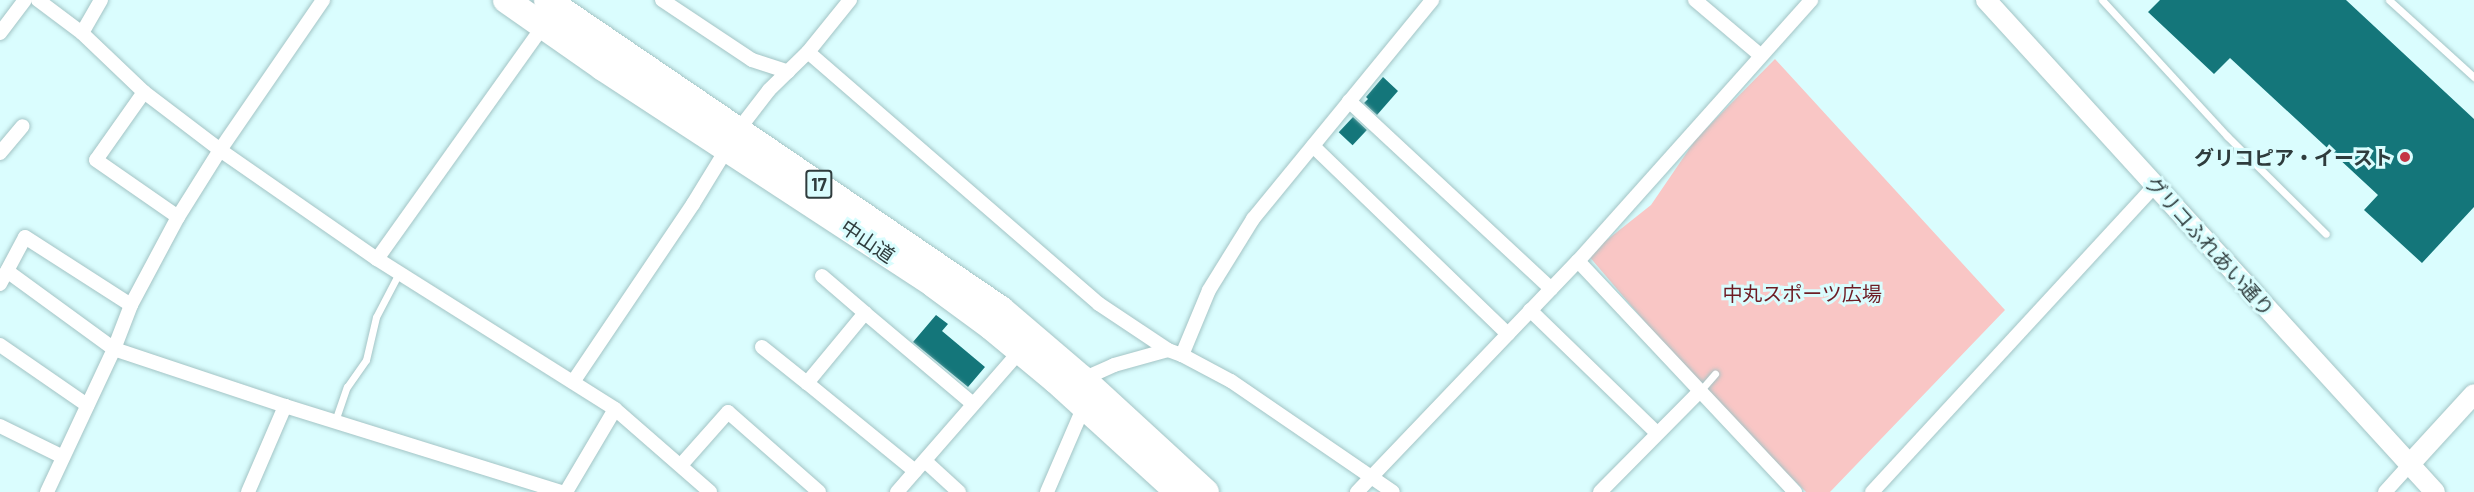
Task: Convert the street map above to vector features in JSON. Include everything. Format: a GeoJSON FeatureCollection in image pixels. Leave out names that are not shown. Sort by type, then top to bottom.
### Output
{"type":"FeatureCollection","features":[{"type":"Feature","properties":{"kind":"highway","name":"中山道"},"geometry":{"type":"LineString","coordinates":[[506,0],[543,26],[733,138],[1000,309],[1083,379],[1206,492]]}},
{"type":"Feature","properties":{"kind":"highway","name":"中山道"},"geometry":{"type":"LineString","coordinates":[[547,0],[1020,351],[1178,492]]}},
{"type":"Feature","properties":{"kind":"street"},"geometry":{"type":"LineString","coordinates":[[0,33],[25,0]]}},
{"type":"Feature","properties":{"kind":"street"},"geometry":{"type":"LineString","coordinates":[[38,0],[82,33],[144,92],[220,150],[376,259],[615,409],[710,492]]}},
{"type":"Feature","properties":{"kind":"street"},"geometry":{"type":"LineString","coordinates":[[82,33],[101,0]]}},
{"type":"Feature","properties":{"kind":"street"},"geometry":{"type":"LineString","coordinates":[[47,492],[114,349],[131,305],[178,217],[220,150],[323,0]]}},
{"type":"Feature","properties":{"kind":"street"},"geometry":{"type":"LineString","coordinates":[[662,0],[752,60],[788,72]]}},
{"type":"Feature","properties":{"kind":"street"},"geometry":{"type":"LineString","coordinates":[[573,382],[693,204],[733,138],[769,90],[808,52],[850,0]]}},
{"type":"Feature","properties":{"kind":"street"},"geometry":{"type":"LineString","coordinates":[[1182,355],[1209,290],[1253,219],[1432,0]]}},
{"type":"Feature","properties":{"kind":"street"},"geometry":{"type":"LineString","coordinates":[[1695,0],[1760,55]]}},
{"type":"Feature","properties":{"kind":"street"},"geometry":{"type":"LineString","coordinates":[[1357,492],[1578,261],[1811,0]]}},
{"type":"Feature","properties":{"kind":"street","name":"グリコふれあい通り"},"geometry":{"type":"LineString","coordinates":[[1986,0],[2435,492]]}},
{"type":"Feature","properties":{"kind":"street"},"geometry":{"type":"LineString","coordinates":[[376,259],[543,26]]}},
{"type":"Feature","properties":{"kind":"street"},"geometry":{"type":"LineString","coordinates":[[808,52],[1099,304],[1168,350],[1231,381],[1393,492]]}},
{"type":"Feature","properties":{"kind":"street"},"geometry":{"type":"LineString","coordinates":[[144,92],[96,160],[178,217]]}},
{"type":"Feature","properties":{"kind":"street"},"geometry":{"type":"LineString","coordinates":[[1349,101],[1551,289]]}},
{"type":"Feature","properties":{"kind":"street"},"geometry":{"type":"LineString","coordinates":[[0,153],[23,126]]}},
{"type":"Feature","properties":{"kind":"street"},"geometry":{"type":"LineString","coordinates":[[1313,146],[1508,334]]}},
{"type":"Feature","properties":{"kind":"street"},"geometry":{"type":"LineString","coordinates":[[1872,492],[2155,185]]}},
{"type":"Feature","properties":{"kind":"street"},"geometry":{"type":"LineString","coordinates":[[0,284],[25,237],[131,305]]}},
{"type":"Feature","properties":{"kind":"street"},"geometry":{"type":"LineString","coordinates":[[1578,261],[1795,492]]}},
{"type":"Feature","properties":{"kind":"street"},"geometry":{"type":"LineString","coordinates":[[7,271],[114,349],[285,406],[561,492]]}},
{"type":"Feature","properties":{"kind":"street"},"geometry":{"type":"LineString","coordinates":[[822,276],[973,404]]}},
{"type":"Feature","properties":{"kind":"street"},"geometry":{"type":"LineString","coordinates":[[1530,310],[1657,434]]}},
{"type":"Feature","properties":{"kind":"street"},"geometry":{"type":"LineString","coordinates":[[807,382],[865,313]]}},
{"type":"Feature","properties":{"kind":"street"},"geometry":{"type":"LineString","coordinates":[[0,345],[87,405]]}},
{"type":"Feature","properties":{"kind":"street"},"geometry":{"type":"LineString","coordinates":[[762,347],[920,466],[959,492]]}},
{"type":"Feature","properties":{"kind":"street"},"geometry":{"type":"LineString","coordinates":[[1083,379],[1114,365],[1168,350]]}},
{"type":"Feature","properties":{"kind":"street"},"geometry":{"type":"LineString","coordinates":[[897,492],[1020,351]]}},
{"type":"Feature","properties":{"kind":"street"},"geometry":{"type":"LineString","coordinates":[[1600,492],[1700,391]]}},
{"type":"Feature","properties":{"kind":"street"},"geometry":{"type":"LineString","coordinates":[[2385,492],[2474,394]]}},
{"type":"Feature","properties":{"kind":"street"},"geometry":{"type":"LineString","coordinates":[[248,492],[285,406]]}},
{"type":"Feature","properties":{"kind":"street"},"geometry":{"type":"LineString","coordinates":[[1047,492],[1084,406]]}},
{"type":"Feature","properties":{"kind":"street"},"geometry":{"type":"LineString","coordinates":[[566,492],[615,409]]}},
{"type":"Feature","properties":{"kind":"street"},"geometry":{"type":"LineString","coordinates":[[681,465],[728,412],[819,492]]}},
{"type":"Feature","properties":{"kind":"street"},"geometry":{"type":"LineString","coordinates":[[0,426],[63,457]]}},
{"type":"Feature","properties":{"kind":"lane"},"geometry":{"type":"LineString","coordinates":[[2103,0],[2227,136],[2326,234]]}},
{"type":"Feature","properties":{"kind":"lane"},"geometry":{"type":"LineString","coordinates":[[2389,0],[2474,77]]}},
{"type":"Feature","properties":{"kind":"lane"},"geometry":{"type":"LineString","coordinates":[[335,421],[347,387],[366,360],[376,317],[399,273]]}},
{"type":"Feature","properties":{"kind":"lane"},"geometry":{"type":"LineString","coordinates":[[1700,391],[1715,374]]}},
{"type":"Feature","properties":{"kind":"green space","name":"中丸スポーツ広場"},"geometry":{"type":"Polygon","coordinates":[[[1775,59],[2005,310],[1830,492],[1806,492],[1708,396],[1588,255],[1651,205],[1696,139],[1775,59]]]}},
{"type":"Feature","properties":{"kind":"building","name":"グリコピア・イースト"},"geometry":{"type":"Polygon","coordinates":[[[2160,0],[2346,0],[2474,119],[2474,207],[2422,263],[2364,210],[2378,195],[2230,58],[2214,74],[2148,12],[2160,0]]]}},
{"type":"Feature","properties":{"kind":"building"},"geometry":{"type":"Polygon","coordinates":[[[1383,77],[1398,91],[1377,115],[1364,103],[1368,99],[1366,97],[1383,77]]]}},
{"type":"Feature","properties":{"kind":"building"},"geometry":{"type":"Polygon","coordinates":[[[1353,117],[1367,130],[1353,145],[1339,132],[1353,117]]]}},
{"type":"Feature","properties":{"kind":"building"},"geometry":{"type":"Polygon","coordinates":[[[936,315],[948,324],[942,331],[985,367],[968,387],[913,342],[936,315]]]}},
{"type":"Feature","properties":{"kind":"place","name":"グリコピア・イースト"},"geometry":{"type":"Point","coordinates":[2405,157]}}]}
